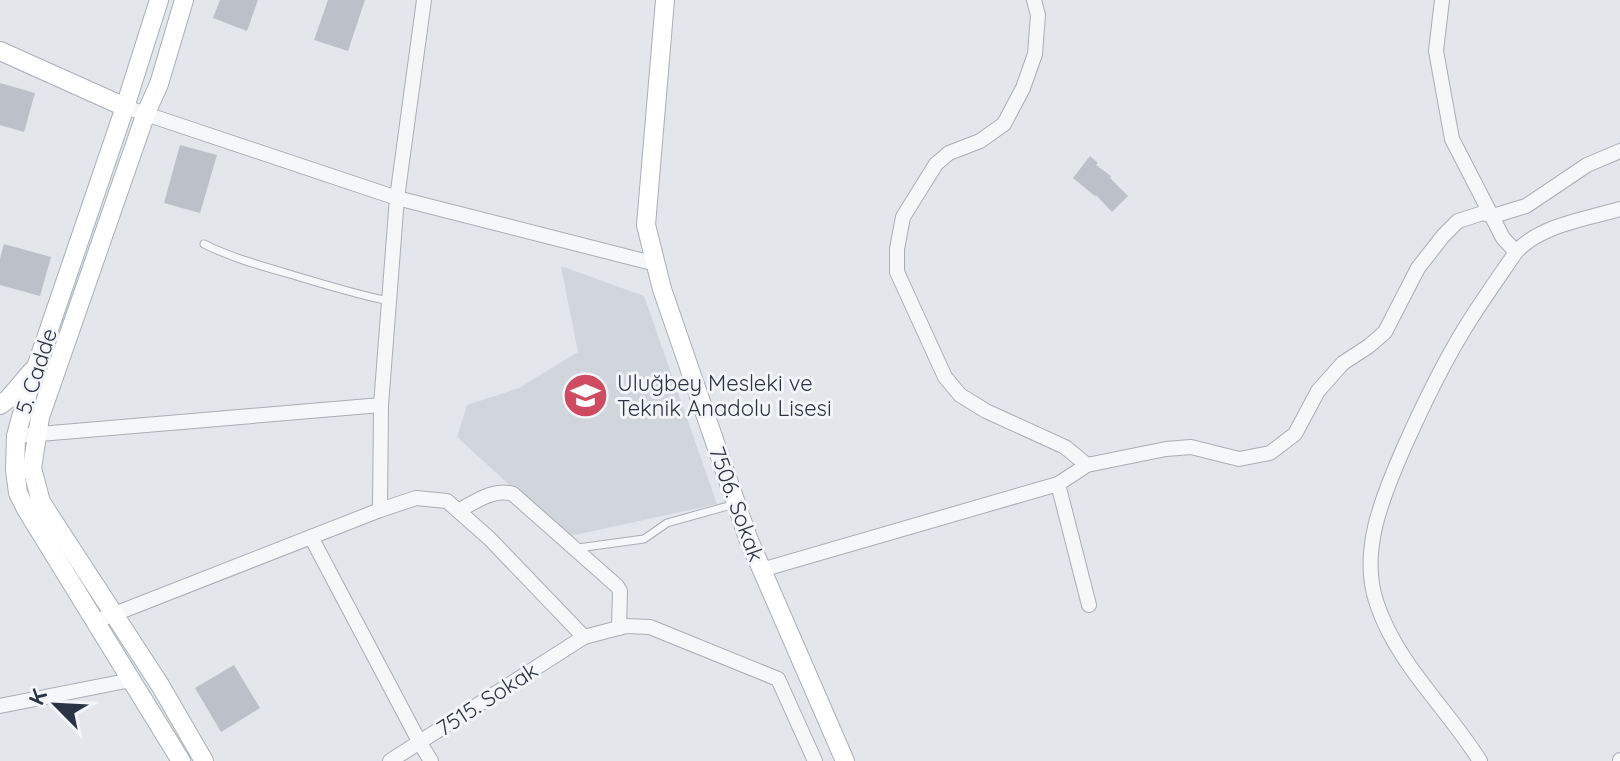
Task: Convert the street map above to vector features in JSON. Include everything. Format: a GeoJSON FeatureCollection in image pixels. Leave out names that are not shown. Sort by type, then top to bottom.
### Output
{"type":"FeatureCollection","features":[{"type":"Feature","properties":{"kind":"street","name":"5. Cadde"},"geometry":{"type":"LineString","coordinates":[[159,0],[37,366],[5,437],[18,493],[181,761]]}},
{"type":"Feature","properties":{"kind":"street"},"geometry":{"type":"LineString","coordinates":[[184,0],[159,84],[146,113],[40,417],[32,468],[41,502],[160,685],[204,761]]}},
{"type":"Feature","properties":{"kind":"street"},"geometry":{"type":"LineString","coordinates":[[380,510],[381,405],[397,198],[424,0]]}},
{"type":"Feature","properties":{"kind":"street","name":"7506. Sokak"},"geometry":{"type":"LineString","coordinates":[[665,0],[646,225],[667,304],[735,504],[845,761]]}},
{"type":"Feature","properties":{"kind":"street"},"geometry":{"type":"LineString","coordinates":[[1034,0],[1038,15],[1035,54],[1011,112],[1004,124],[980,141],[949,153],[936,164],[903,217],[897,249],[897,272],[945,377],[960,395],[986,411],[1065,447],[1087,465]]}},
{"type":"Feature","properties":{"kind":"street"},"geometry":{"type":"LineString","coordinates":[[1442,0],[1436,51],[1452,139],[1498,226],[1516,252]]}},
{"type":"Feature","properties":{"kind":"street"},"geometry":{"type":"LineString","coordinates":[[0,51],[125,107],[397,198],[656,264]]}},
{"type":"Feature","properties":{"kind":"street"},"geometry":{"type":"LineString","coordinates":[[1498,226],[1587,165],[1620,151]]}},
{"type":"Feature","properties":{"kind":"street"},"geometry":{"type":"LineString","coordinates":[[1480,761],[1414,672],[1389,632],[1376,603],[1371,581],[1372,548],[1385,490],[1424,402],[1465,328],[1516,252],[1524,243],[1545,231],[1620,209]]}},
{"type":"Feature","properties":{"kind":"street"},"geometry":{"type":"LineString","coordinates":[[761,570],[1058,484],[1087,465],[1191,447],[1239,459],[1270,453],[1295,434],[1318,391],[1343,363],[1385,332],[1418,268],[1458,221],[1483,213],[1498,226]]}},
{"type":"Feature","properties":{"kind":"street"},"geometry":{"type":"LineString","coordinates":[[0,405],[37,366]]}},
{"type":"Feature","properties":{"kind":"street"},"geometry":{"type":"LineString","coordinates":[[5,437],[381,405]]}},
{"type":"Feature","properties":{"kind":"street"},"geometry":{"type":"LineString","coordinates":[[0,473],[18,493]]}},
{"type":"Feature","properties":{"kind":"street"},"geometry":{"type":"LineString","coordinates":[[1058,484],[1089,605]]}},
{"type":"Feature","properties":{"kind":"street"},"geometry":{"type":"LineString","coordinates":[[458,511],[498,492],[513,494],[617,586],[620,591],[619,628]]}},
{"type":"Feature","properties":{"kind":"street"},"geometry":{"type":"LineString","coordinates":[[94,622],[416,498],[447,501],[490,539],[584,637]]}},
{"type":"Feature","properties":{"kind":"street"},"geometry":{"type":"LineString","coordinates":[[311,537],[431,761]]}},
{"type":"Feature","properties":{"kind":"street","name":"7515. Sokak"},"geometry":{"type":"LineString","coordinates":[[390,761],[584,637],[626,626],[650,627],[778,679],[815,761]]}},
{"type":"Feature","properties":{"kind":"street"},"geometry":{"type":"LineString","coordinates":[[0,706],[131,680]]}},
{"type":"Feature","properties":{"kind":"lane"},"geometry":{"type":"LineString","coordinates":[[204,244],[223,254],[358,295],[389,301]]}},
{"type":"Feature","properties":{"kind":"lane"},"geometry":{"type":"LineString","coordinates":[[575,549],[644,539],[667,523],[735,504]]}},
{"type":"Feature","properties":{"kind":"shaded area","name":"Uluğbey Mesleki ve Teknik Anadolu Lisesi"},"geometry":{"type":"Polygon","coordinates":[[[561,266],[644,296],[717,504],[566,537],[457,437],[467,405],[519,388],[578,352],[561,266]]]}},
{"type":"Feature","properties":{"kind":"building"},"geometry":{"type":"Polygon","coordinates":[[[220,0],[258,0],[247,31],[213,18],[220,0]]]}},
{"type":"Feature","properties":{"kind":"building"},"geometry":{"type":"Polygon","coordinates":[[[328,0],[365,0],[348,51],[314,40],[328,0]]]}},
{"type":"Feature","properties":{"kind":"building"},"geometry":{"type":"Polygon","coordinates":[[[0,83],[35,93],[24,132],[0,125],[0,83]]]}},
{"type":"Feature","properties":{"kind":"building"},"geometry":{"type":"Polygon","coordinates":[[[180,145],[217,155],[200,213],[164,203],[180,145]]]}},
{"type":"Feature","properties":{"kind":"building"},"geometry":{"type":"Polygon","coordinates":[[[1090,156],[1128,196],[1112,212],[1073,178],[1090,156]]]}},
{"type":"Feature","properties":{"kind":"building"},"geometry":{"type":"Polygon","coordinates":[[[4,244],[51,257],[40,296],[0,285],[0,259],[4,244]]]}},
{"type":"Feature","properties":{"kind":"building"},"geometry":{"type":"Polygon","coordinates":[[[234,665],[260,708],[221,732],[195,688],[234,665]]]}},
{"type":"Feature","properties":{"kind":"place","name":"Uluğbey Mesleki ve Teknik Anadolu Lisesi"},"geometry":{"type":"Point","coordinates":[586,396]}}]}
